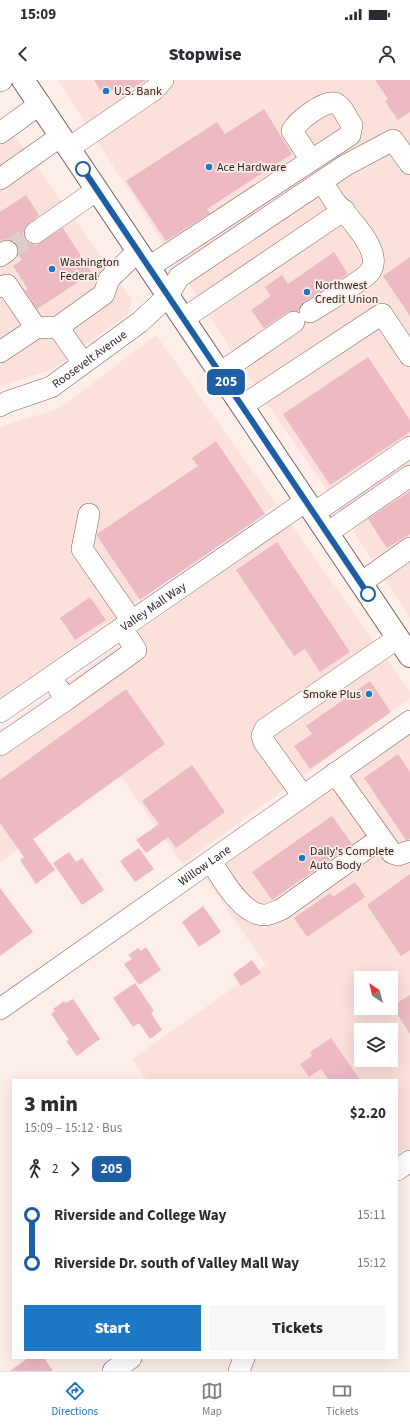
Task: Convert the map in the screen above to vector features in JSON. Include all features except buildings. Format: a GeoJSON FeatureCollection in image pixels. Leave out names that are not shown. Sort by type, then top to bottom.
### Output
{"type":"FeatureCollection","features":[{"type":"Feature","properties":{"kind":"main road"},"geometry":{"type":"LineString","coordinates":[[23,80],[410,656]]}},
{"type":"Feature","properties":{"kind":"street"},"geometry":{"type":"LineString","coordinates":[[0,179],[154,90],[163,80]]}},
{"type":"Feature","properties":{"kind":"street"},"geometry":{"type":"LineString","coordinates":[[0,352],[36,328],[58,327],[104,294],[109,279],[334,147],[350,135],[352,125],[339,106],[327,103],[295,124],[292,131],[311,160]]}},
{"type":"Feature","properties":{"kind":"street"},"geometry":{"type":"LineString","coordinates":[[0,133],[40,104]]}},
{"type":"Feature","properties":{"kind":"street","name":"Roosevelt Avenue"},"geometry":{"type":"LineString","coordinates":[[0,406],[51,387],[140,322],[168,296],[179,277],[346,165],[393,140],[410,164]]}},
{"type":"Feature","properties":{"kind":"street"},"geometry":{"type":"LineString","coordinates":[[334,147],[346,165]]}},
{"type":"Feature","properties":{"kind":"street"},"geometry":{"type":"LineString","coordinates":[[220,373],[367,274],[374,263],[374,256],[356,224],[336,202],[322,182]]}},
{"type":"Feature","properties":{"kind":"street"},"geometry":{"type":"LineString","coordinates":[[35,233],[97,190]]}},
{"type":"Feature","properties":{"kind":"street"},"geometry":{"type":"LineString","coordinates":[[184,319],[344,210]]}},
{"type":"Feature","properties":{"kind":"street"},"geometry":{"type":"LineString","coordinates":[[0,287],[8,285],[36,328]]}},
{"type":"Feature","properties":{"kind":"street"},"geometry":{"type":"LineString","coordinates":[[242,406],[382,314],[410,356]]}},
{"type":"Feature","properties":{"kind":"street"},"geometry":{"type":"LineString","coordinates":[[58,327],[83,363]]}},
{"type":"Feature","properties":{"kind":"street","name":"Valley Mall Way"},"geometry":{"type":"LineString","coordinates":[[0,712],[127,625],[310,507],[410,447]]}},
{"type":"Feature","properties":{"kind":"street"},"geometry":{"type":"LineString","coordinates":[[327,533],[410,476]]}},
{"type":"Feature","properties":{"kind":"street"},"geometry":{"type":"LineString","coordinates":[[0,745],[136,650],[127,625],[82,548],[88,514]]}},
{"type":"Feature","properties":{"kind":"street"},"geometry":{"type":"LineString","coordinates":[[361,583],[410,548]]}},
{"type":"Feature","properties":{"kind":"street"},"geometry":{"type":"LineString","coordinates":[[303,796],[264,742],[262,736],[265,729],[398,638]]}},
{"type":"Feature","properties":{"kind":"street"},"geometry":{"type":"LineString","coordinates":[[51,677],[66,700]]}},
{"type":"Feature","properties":{"kind":"street","name":"Willow Lane"},"geometry":{"type":"LineString","coordinates":[[0,1009],[410,721]]}},
{"type":"Feature","properties":{"kind":"street"},"geometry":{"type":"LineString","coordinates":[[336,773],[381,838],[395,855],[402,855],[410,851]]}},
{"type":"Feature","properties":{"kind":"street"},"geometry":{"type":"LineString","coordinates":[[211,861],[238,899],[253,912],[264,915],[282,909],[381,838]]}},
{"type":"Feature","properties":{"kind":"street"},"geometry":{"type":"LineString","coordinates":[[398,1169],[410,1161]]}},
{"type":"Feature","properties":{"kind":"street"},"geometry":{"type":"LineString","coordinates":[[113,1371],[130,1359]]}},
{"type":"Feature","properties":{"kind":"street"},"geometry":{"type":"LineString","coordinates":[[131,1359],[137,1371]]}},
{"type":"Feature","properties":{"kind":"street"},"geometry":{"type":"LineString","coordinates":[[239,1371],[244,1359]]}},
{"type":"Feature","properties":{"kind":"shaded area"},"geometry":{"type":"Polygon","coordinates":[[[58,80],[410,80],[410,618],[327,490],[248,376],[58,80]]]}},
{"type":"Feature","properties":{"kind":"shaded area"},"geometry":{"type":"Polygon","coordinates":[[[0,115],[132,300],[128,314],[51,370],[0,386],[0,115]]]}},
{"type":"Feature","properties":{"kind":"shaded area"},"geometry":{"type":"Polygon","coordinates":[[[156,335],[276,504],[0,698],[0,427],[60,408],[156,335]]]}},
{"type":"Feature","properties":{"kind":"shaded area"},"geometry":{"type":"Polygon","coordinates":[[[290,523],[410,692],[410,698],[182,864],[121,777],[0,862],[0,731],[290,523]]]}},
{"type":"Feature","properties":{"kind":"shaded area"},"geometry":{"type":"Polygon","coordinates":[[[410,732],[410,1149],[398,1157],[398,1079],[146,1079],[132,1059],[266,965],[206,879],[410,732]]]}},
{"type":"Feature","properties":{"kind":"tunnel"},"geometry":{"type":"LineString","coordinates":[[7,251],[35,233]]}},
{"type":"Feature","properties":{"kind":"bus line","name":"205"},"geometry":{"type":"LineString","coordinates":[[83,169],[368,594]]}},
{"type":"Feature","properties":{"kind":"place","name":"U.S. Bank"},"geometry":{"type":"Point","coordinates":[106,91]}},
{"type":"Feature","properties":{"kind":"place","name":"Ace Hardware"},"geometry":{"type":"Point","coordinates":[209,167]}},
{"type":"Feature","properties":{"kind":"place","name":"Washington Federal"},"geometry":{"type":"Point","coordinates":[52,269]}},
{"type":"Feature","properties":{"kind":"place","name":"Northwest Credit Union"},"geometry":{"type":"Point","coordinates":[307,292]}},
{"type":"Feature","properties":{"kind":"place","name":"Smoke Plus"},"geometry":{"type":"Point","coordinates":[369,694]}},
{"type":"Feature","properties":{"kind":"place","name":"Dally's Complete Auto Body"},"geometry":{"type":"Point","coordinates":[302,858]}}]}
